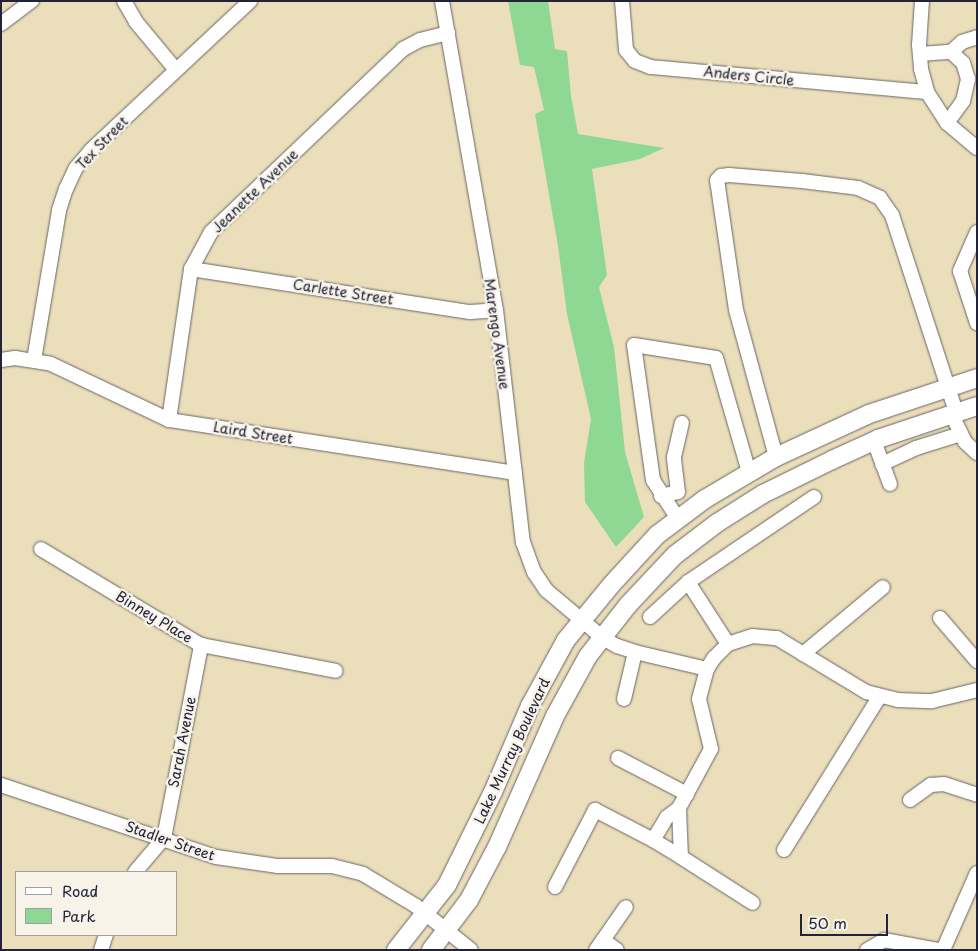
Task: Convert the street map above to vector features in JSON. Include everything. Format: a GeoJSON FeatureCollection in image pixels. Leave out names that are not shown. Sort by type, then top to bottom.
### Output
{"type":"FeatureCollection","features":[{"type":"Feature","properties":{"kind":"main road","name":"Lake Murray Boulevard"},"geometry":{"type":"LineString","coordinates":[[396,950],[447,885],[478,825],[530,706],[566,640],[612,584],[657,535],[705,499],[776,457],[868,414],[977,378]]}},
{"type":"Feature","properties":{"kind":"main road","name":"Lake Murray Boulevard"},"geometry":{"type":"LineString","coordinates":[[431,950],[473,892],[498,847],[555,716],[588,656],[628,605],[675,555],[763,494],[874,440],[977,406]]}},
{"type":"Feature","properties":{"kind":"main road"},"geometry":{"type":"LineString","coordinates":[[678,519],[695,540]]}},
{"type":"Feature","properties":{"kind":"street"},"geometry":{"type":"LineString","coordinates":[[1,24],[32,1]]}},
{"type":"Feature","properties":{"kind":"street"},"geometry":{"type":"LineString","coordinates":[[124,1],[136,22],[176,70]]}},
{"type":"Feature","properties":{"kind":"street","name":"Tex Street"},"geometry":{"type":"LineString","coordinates":[[34,360],[59,210],[70,179],[91,150],[250,1]]}},
{"type":"Feature","properties":{"kind":"street","name":"Marengo Avenue"},"geometry":{"type":"LineString","coordinates":[[442,1],[496,310],[523,542],[530,562],[546,590],[603,638],[635,652],[707,669]]}},
{"type":"Feature","properties":{"kind":"street","name":"Anders Circle"},"geometry":{"type":"LineString","coordinates":[[622,1],[626,50],[635,61],[651,68],[927,92]]}},
{"type":"Feature","properties":{"kind":"street"},"geometry":{"type":"LineString","coordinates":[[922,1],[920,54],[927,92],[947,123],[977,148]]}},
{"type":"Feature","properties":{"kind":"street","name":"Jeanette Avenue"},"geometry":{"type":"LineString","coordinates":[[169,420],[191,269],[211,232],[403,50],[420,40],[448,33]]}},
{"type":"Feature","properties":{"kind":"street"},"geometry":{"type":"LineString","coordinates":[[920,54],[951,52],[962,42],[977,37]]}},
{"type":"Feature","properties":{"kind":"street"},"geometry":{"type":"LineString","coordinates":[[947,123],[963,101],[968,79],[963,63],[951,52]]}},
{"type":"Feature","properties":{"kind":"street"},"geometry":{"type":"LineString","coordinates":[[776,457],[736,310],[717,180],[721,176],[784,179],[858,188],[880,198],[892,215],[949,386],[954,413],[961,434],[965,442],[977,453]]}},
{"type":"Feature","properties":{"kind":"street"},"geometry":{"type":"LineString","coordinates":[[977,232],[960,270],[977,323]]}},
{"type":"Feature","properties":{"kind":"street","name":"Carlette Street"},"geometry":{"type":"LineString","coordinates":[[191,269],[470,312],[496,310]]}},
{"type":"Feature","properties":{"kind":"street"},"geometry":{"type":"LineString","coordinates":[[678,519],[661,496],[653,480],[634,345],[716,358],[749,472]]}},
{"type":"Feature","properties":{"kind":"street","name":"Laird Street"},"geometry":{"type":"LineString","coordinates":[[1,360],[15,358],[51,364],[169,420],[515,473]]}},
{"type":"Feature","properties":{"kind":"street"},"geometry":{"type":"LineString","coordinates":[[661,496],[678,492],[674,457],[682,423]]}},
{"type":"Feature","properties":{"kind":"street"},"geometry":{"type":"LineString","coordinates":[[882,464],[916,448],[961,434]]}},
{"type":"Feature","properties":{"kind":"street"},"geometry":{"type":"LineString","coordinates":[[874,440],[890,484]]}},
{"type":"Feature","properties":{"kind":"street"},"geometry":{"type":"LineString","coordinates":[[650,616],[688,582],[814,498]]}},
{"type":"Feature","properties":{"kind":"street","name":"Binney Place"},"geometry":{"type":"LineString","coordinates":[[41,549],[201,645],[336,671]]}},
{"type":"Feature","properties":{"kind":"street"},"geometry":{"type":"LineString","coordinates":[[688,582],[728,644]]}},
{"type":"Feature","properties":{"kind":"street"},"geometry":{"type":"LineString","coordinates":[[803,654],[883,587]]}},
{"type":"Feature","properties":{"kind":"street"},"geometry":{"type":"LineString","coordinates":[[940,618],[977,661]]}},
{"type":"Feature","properties":{"kind":"street"},"geometry":{"type":"LineString","coordinates":[[653,840],[667,817],[679,808],[711,749],[699,699],[707,669],[714,658],[728,644],[752,636],[777,638],[866,692],[897,700],[932,701],[977,690]]}},
{"type":"Feature","properties":{"kind":"street","name":"Sarah Avenue"},"geometry":{"type":"LineString","coordinates":[[164,838],[201,645]]}},
{"type":"Feature","properties":{"kind":"street"},"geometry":{"type":"LineString","coordinates":[[624,699],[635,652]]}},
{"type":"Feature","properties":{"kind":"street"},"geometry":{"type":"LineString","coordinates":[[784,850],[880,696]]}},
{"type":"Feature","properties":{"kind":"street"},"geometry":{"type":"LineString","coordinates":[[618,758],[687,794]]}},
{"type":"Feature","properties":{"kind":"street"},"geometry":{"type":"LineString","coordinates":[[910,800],[931,785],[944,784],[977,795]]}},
{"type":"Feature","properties":{"kind":"street","name":"Stadler Street"},"geometry":{"type":"LineString","coordinates":[[1,785],[164,838],[216,857],[278,866],[332,866],[363,874],[426,914],[472,950]]}},
{"type":"Feature","properties":{"kind":"street"},"geometry":{"type":"LineString","coordinates":[[679,808],[681,857]]}},
{"type":"Feature","properties":{"kind":"street"},"geometry":{"type":"LineString","coordinates":[[555,887],[595,810],[653,840],[753,903]]}},
{"type":"Feature","properties":{"kind":"street"},"geometry":{"type":"LineString","coordinates":[[136,871],[164,838]]}},
{"type":"Feature","properties":{"kind":"street"},"geometry":{"type":"LineString","coordinates":[[943,950],[977,873]]}},
{"type":"Feature","properties":{"kind":"street"},"geometry":{"type":"LineString","coordinates":[[617,950],[599,945],[626,907]]}},
{"type":"Feature","properties":{"kind":"street"},"geometry":{"type":"LineString","coordinates":[[101,950],[106,936]]}},
{"type":"Feature","properties":{"kind":"street"},"geometry":{"type":"LineString","coordinates":[[867,950],[884,940],[939,950]]}},
{"type":"Feature","properties":{"kind":"green space"},"geometry":{"type":"Polygon","coordinates":[[[508,1],[548,1],[555,49],[567,51],[571,96],[578,134],[664,148],[640,159],[592,169],[607,275],[599,287],[614,347],[625,452],[644,517],[616,547],[585,502],[584,463],[591,419],[567,314],[558,246],[535,114],[544,110],[534,67],[520,65],[508,1]]]}}]}
